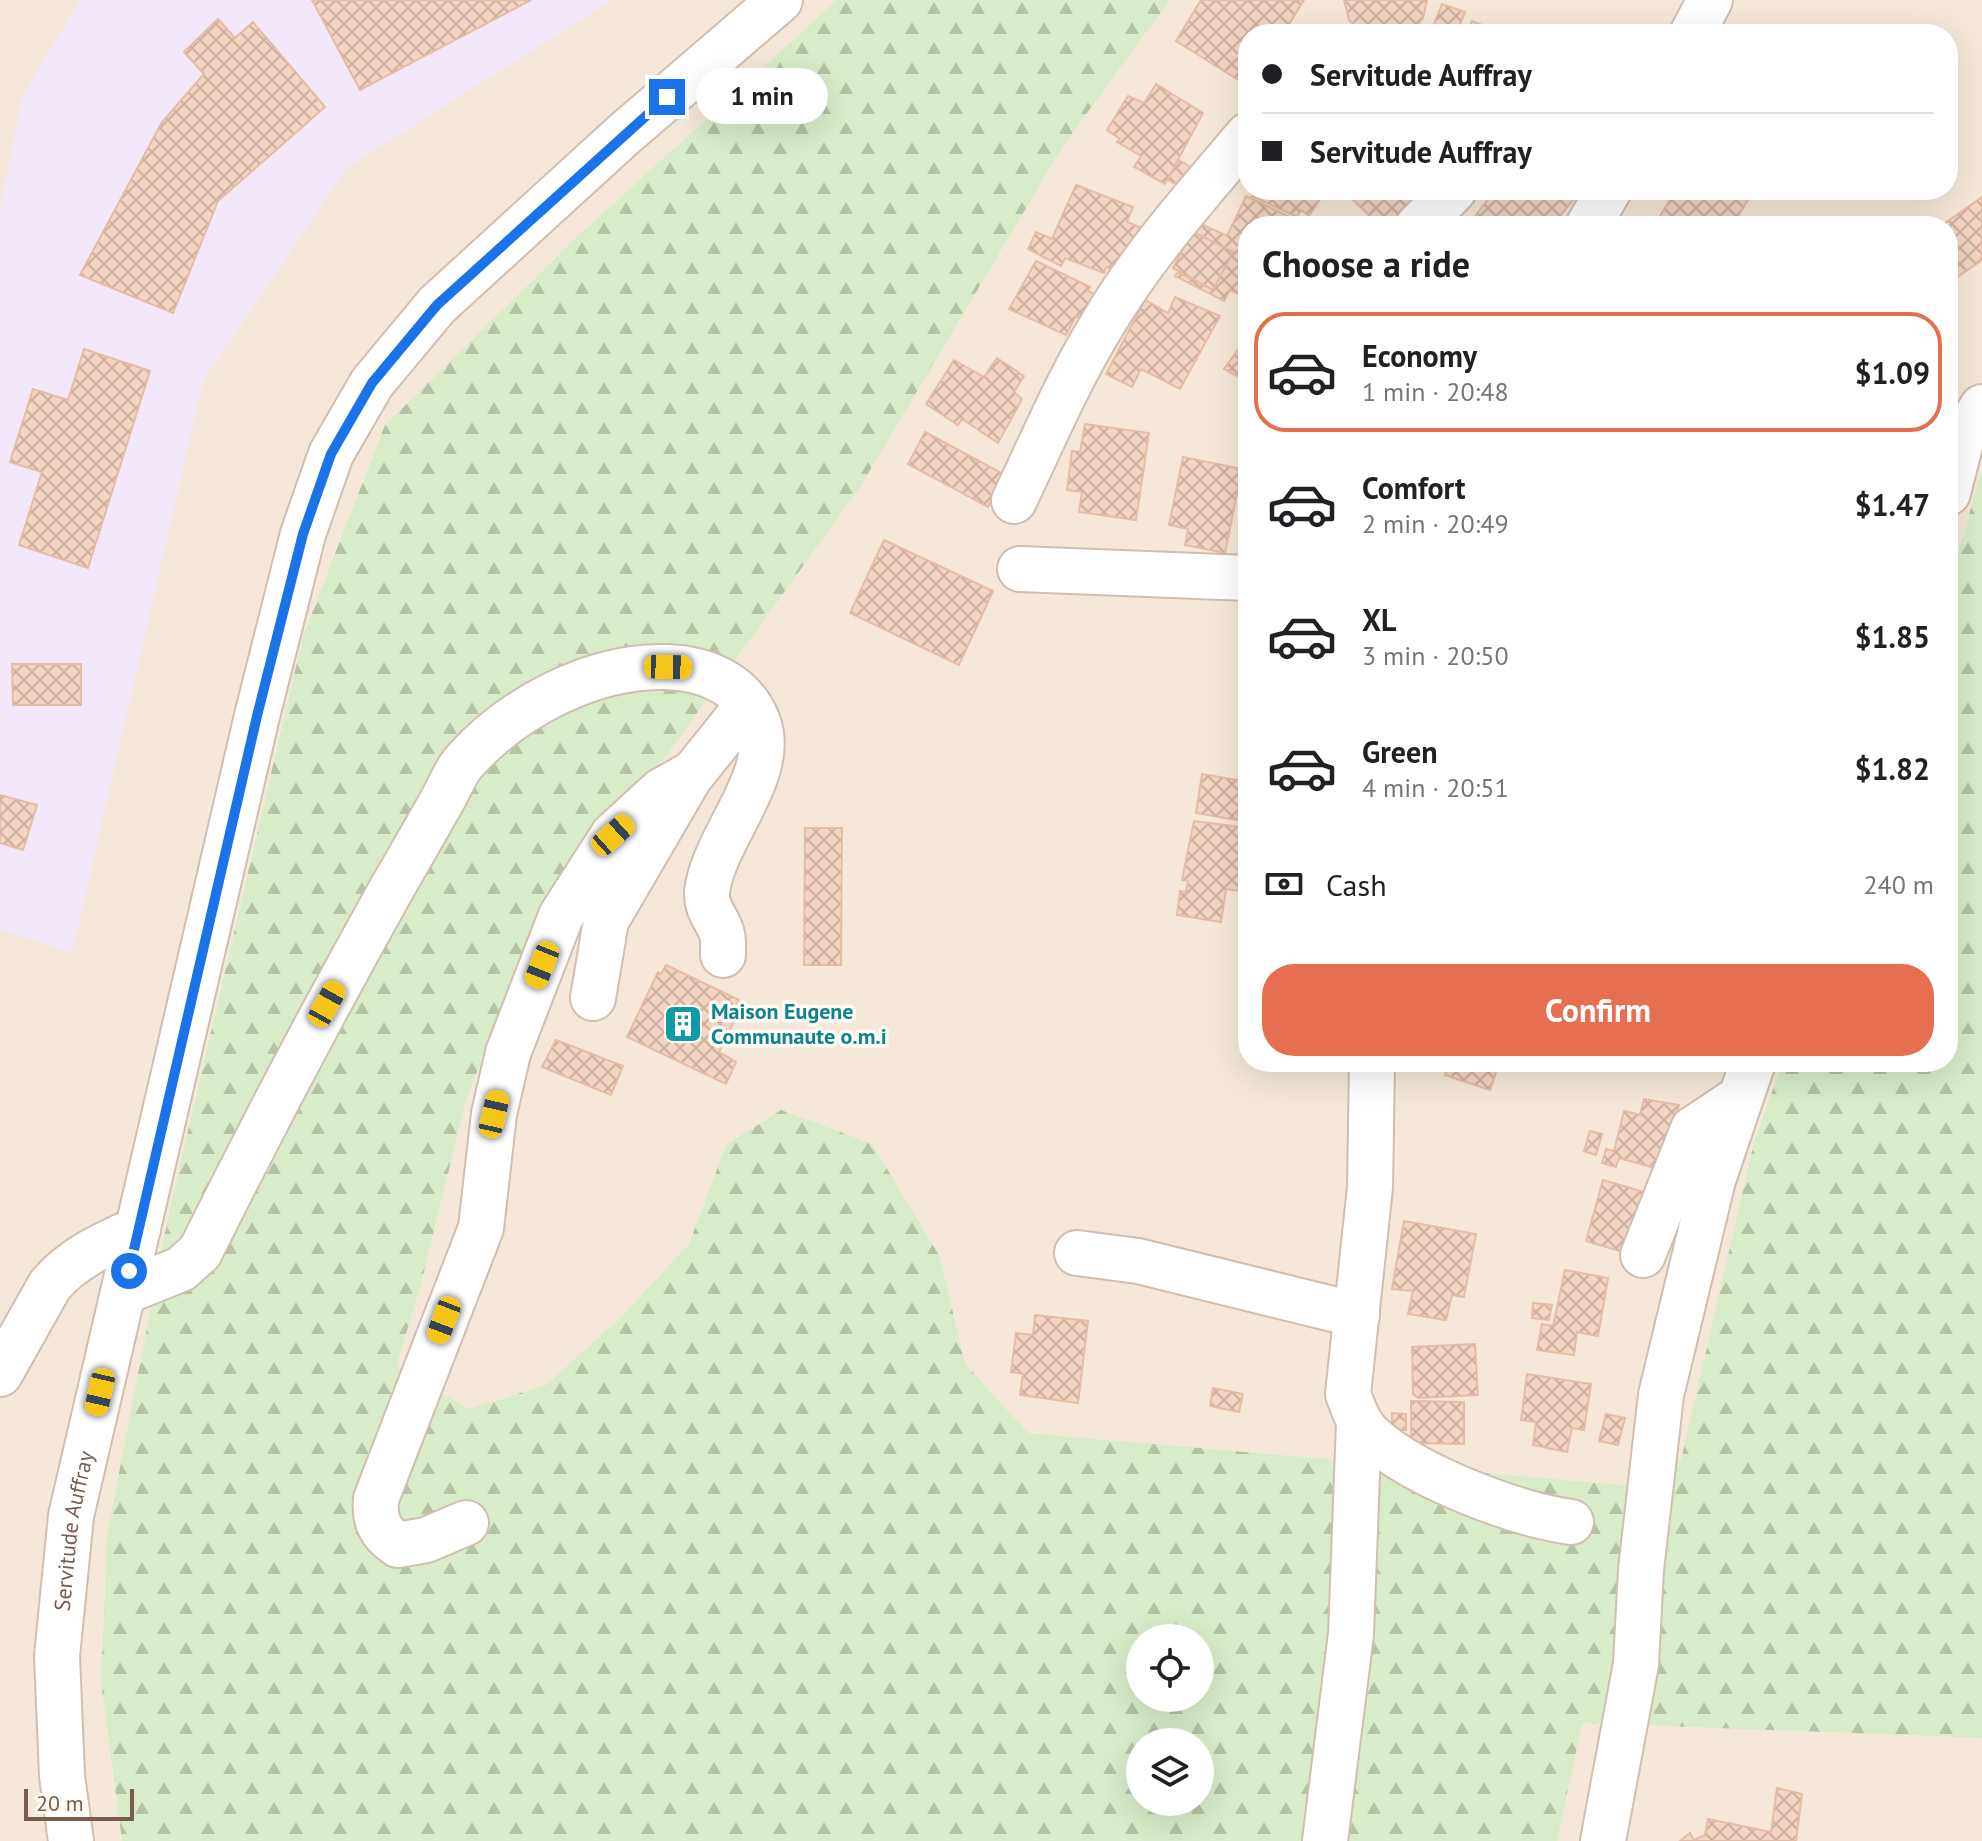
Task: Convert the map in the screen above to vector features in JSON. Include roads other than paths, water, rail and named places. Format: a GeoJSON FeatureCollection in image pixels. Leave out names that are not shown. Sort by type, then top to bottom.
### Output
{"type":"FeatureCollection","features":[{"type":"Feature","properties":{"kind":"street","name":"Servitude Auffray"},"geometry":{"type":"LineString","coordinates":[[71,1841],[62,1776],[57,1656],[71,1516],[257,716],[303,534],[331,454],[372,383],[437,305],[622,136],[780,0]]}},
{"type":"Feature","properties":{"kind":"street"},"geometry":{"type":"LineString","coordinates":[[1697,24],[1710,0]]}},
{"type":"Feature","properties":{"kind":"street"},"geometry":{"type":"LineString","coordinates":[[1014,501],[1062,394],[1106,318],[1145,260],[1238,147]]}},
{"type":"Feature","properties":{"kind":"street"},"geometry":{"type":"LineString","coordinates":[[1428,216],[1444,200]]}},
{"type":"Feature","properties":{"kind":"street"},"geometry":{"type":"LineString","coordinates":[[1958,454],[1964,430]]}},
{"type":"Feature","properties":{"kind":"street"},"geometry":{"type":"LineString","coordinates":[[1020,569],[1238,578]]}},
{"type":"Feature","properties":{"kind":"street"},"geometry":{"type":"LineString","coordinates":[[124,1292],[181,1269],[200,1252],[297,1057],[463,764],[518,714],[565,690],[649,666],[686,667],[714,674],[730,685],[757,718],[762,736],[762,760],[717,861],[707,894],[709,910],[722,932],[723,955]]}},
{"type":"Feature","properties":{"kind":"street"},"geometry":{"type":"LineString","coordinates":[[593,998],[606,921],[645,848],[693,773],[747,706]]}},
{"type":"Feature","properties":{"kind":"street"},"geometry":{"type":"LineString","coordinates":[[466,1523],[426,1540],[398,1545],[378,1527],[375,1513],[382,1484],[481,1228],[494,1114],[508,1053],[561,916],[603,847],[661,791],[693,773]]}},
{"type":"Feature","properties":{"kind":"street"},"geometry":{"type":"LineString","coordinates":[[1372,1072],[1370,1187],[1348,1394],[1359,1423],[1372,1438],[1434,1476],[1534,1517],[1571,1522]]}},
{"type":"Feature","properties":{"kind":"street"},"geometry":{"type":"LineString","coordinates":[[1643,1255],[1693,1129],[1747,1080]]}},
{"type":"Feature","properties":{"kind":"street"},"geometry":{"type":"LineString","coordinates":[[1603,1841],[1636,1664],[1643,1555],[1661,1395],[1687,1276],[1747,1080]]}},
{"type":"Feature","properties":{"kind":"street"},"geometry":{"type":"LineString","coordinates":[[0,1374],[50,1285],[60,1273],[86,1253],[138,1229]]}},
{"type":"Feature","properties":{"kind":"street"},"geometry":{"type":"LineString","coordinates":[[1077,1253],[1138,1261],[1357,1315]]}},
{"type":"Feature","properties":{"kind":"street"},"geometry":{"type":"LineString","coordinates":[[1325,1841],[1351,1634],[1359,1423]]}},
{"type":"Feature","properties":{"kind":"place","name":"Maison Eugene Communaute o.m.i"},"geometry":{"type":"Point","coordinates":[683,1024]}}]}
